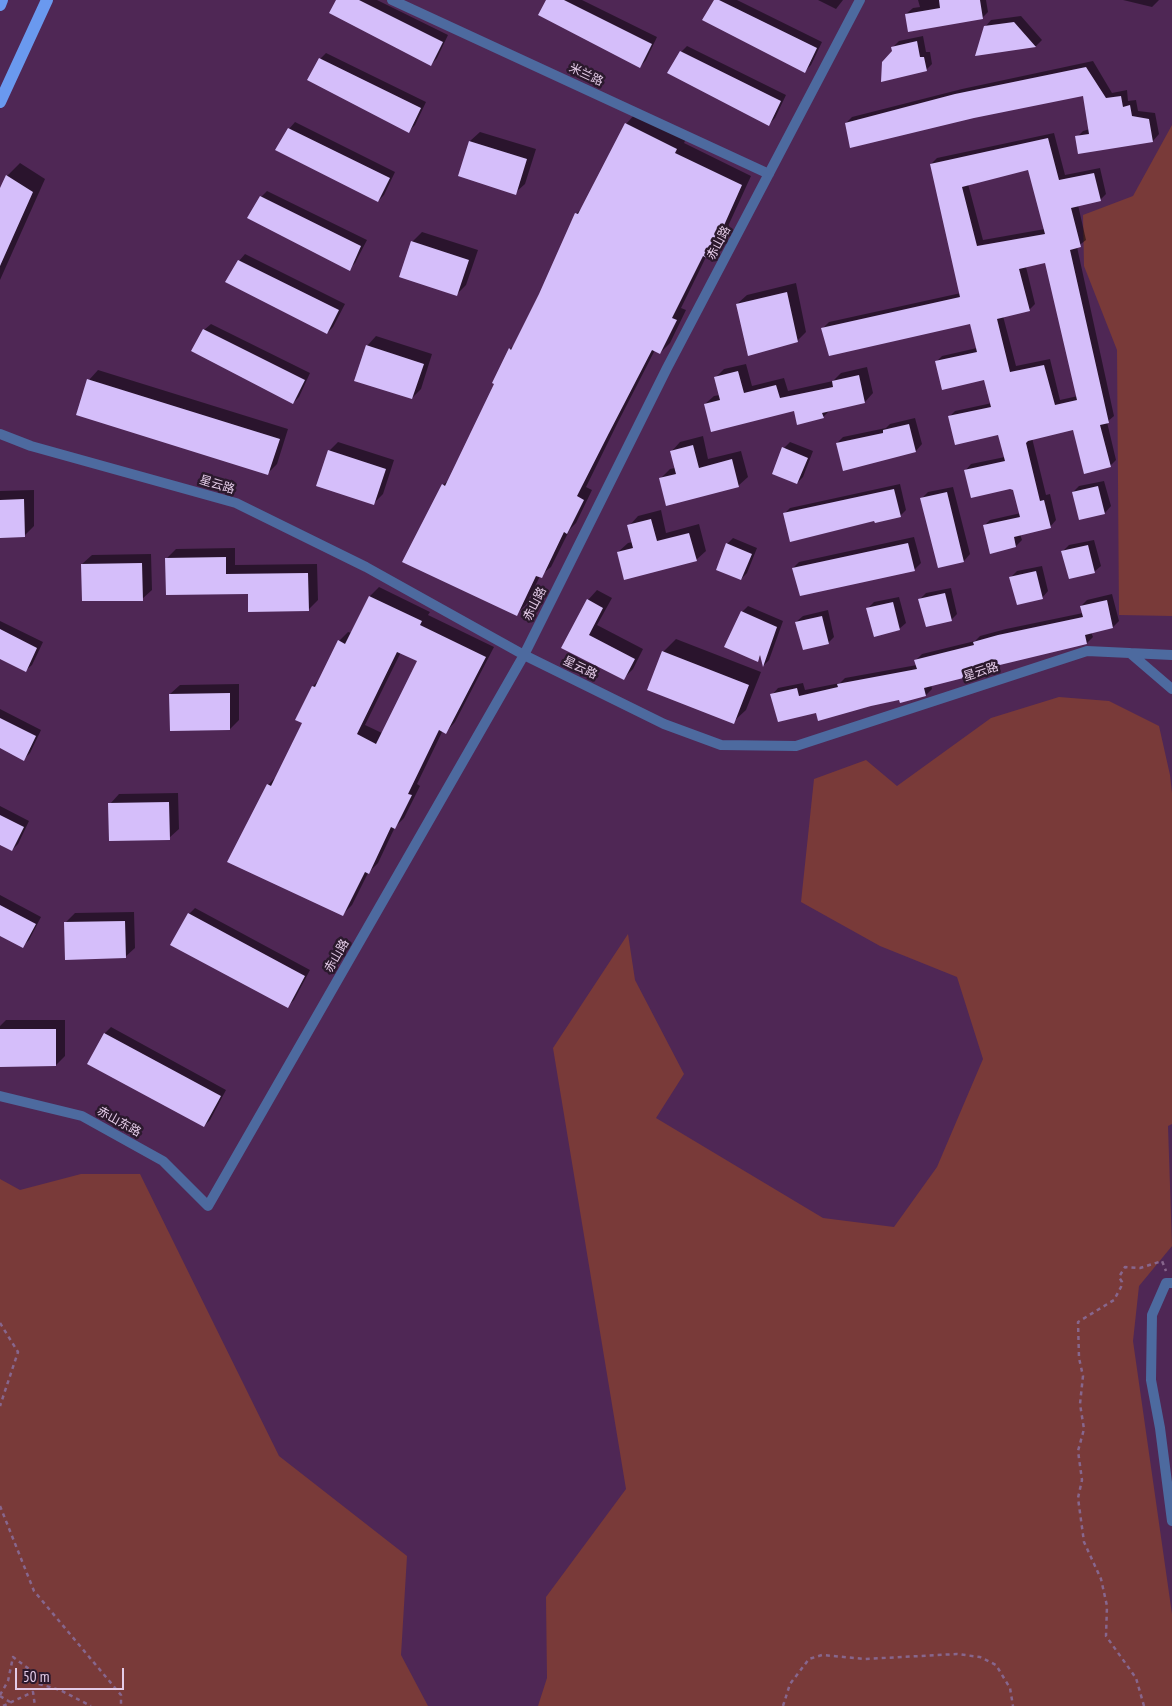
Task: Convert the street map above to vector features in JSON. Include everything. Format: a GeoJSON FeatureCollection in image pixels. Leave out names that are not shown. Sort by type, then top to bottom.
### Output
{"type":"FeatureCollection","features":[{"type":"Feature","properties":{"kind":"main road"},"geometry":{"type":"LineString","coordinates":[[0,5],[2,0]]}},
{"type":"Feature","properties":{"kind":"main road"},"geometry":{"type":"LineString","coordinates":[[0,102],[47,0]]}},
{"type":"Feature","properties":{"kind":"street","name":"米兰路"},"geometry":{"type":"LineString","coordinates":[[392,0],[769,174]]}},
{"type":"Feature","properties":{"kind":"street","name":"赤山路"},"geometry":{"type":"LineString","coordinates":[[208,1206],[524,655],[667,368],[860,0]]}},
{"type":"Feature","properties":{"kind":"street","name":"星云路"},"geometry":{"type":"LineString","coordinates":[[0,434],[31,446],[236,503],[366,567],[524,655],[664,724],[721,745],[796,746],[1087,651],[1172,656]]}},
{"type":"Feature","properties":{"kind":"street"},"geometry":{"type":"LineString","coordinates":[[1130,653],[1172,690]]}},
{"type":"Feature","properties":{"kind":"street","name":"赤山东路"},"geometry":{"type":"LineString","coordinates":[[0,1096],[82,1116],[163,1161],[208,1206]]}},
{"type":"Feature","properties":{"kind":"street"},"geometry":{"type":"LineString","coordinates":[[1172,1283],[1166,1283],[1152,1315],[1151,1380],[1160,1428],[1172,1521]]}},
{"type":"Feature","properties":{"kind":"path"},"geometry":{"type":"LineString","coordinates":[[1144,1706],[1136,1678],[1106,1636],[1107,1606],[1101,1579],[1084,1542],[1078,1498],[1082,1480],[1078,1451],[1084,1429],[1080,1404],[1083,1376],[1079,1358],[1078,1322],[1114,1300],[1121,1287],[1122,1282],[1119,1277],[1125,1267],[1140,1268],[1162,1261],[1166,1272],[1172,1271]]}},
{"type":"Feature","properties":{"kind":"path"},"geometry":{"type":"LineString","coordinates":[[0,1323],[18,1352],[0,1406]]}},
{"type":"Feature","properties":{"kind":"path"},"geometry":{"type":"LineString","coordinates":[[0,1506],[34,1591],[121,1694],[121,1706]]}},
{"type":"Feature","properties":{"kind":"path"},"geometry":{"type":"LineString","coordinates":[[783,1706],[790,1684],[808,1659],[822,1655],[865,1659],[957,1654],[980,1657],[996,1665],[1010,1688],[1013,1706]]}},
{"type":"Feature","properties":{"kind":"path"},"geometry":{"type":"LineString","coordinates":[[10,1702],[0,1696],[8,1681],[13,1657],[33,1672],[34,1680],[39,1684],[60,1690],[91,1706]]}},
{"type":"Feature","properties":{"kind":"path"},"geometry":{"type":"LineString","coordinates":[[3,1706],[33,1692],[35,1706]]}},
{"type":"Feature","properties":{"kind":"shaded area"},"geometry":{"type":"Polygon","coordinates":[[[1172,125],[1172,616],[1119,615],[1117,350],[1084,266],[1083,215],[1133,196],[1172,125]]]}},
{"type":"Feature","properties":{"kind":"shaded area"},"geometry":{"type":"Polygon","coordinates":[[[1059,697],[1109,701],[1159,726],[1170,775],[1172,793],[1172,1124],[1168,1126],[1172,1246],[1139,1286],[1133,1341],[1172,1614],[1172,1706],[538,1706],[547,1678],[546,1597],[626,1489],[553,1048],[628,934],[635,980],[684,1074],[656,1118],[823,1218],[894,1227],[937,1167],[983,1059],[957,977],[880,946],[801,902],[814,779],[866,760],[897,786],[991,718],[1059,697]]]}},
{"type":"Feature","properties":{"kind":"shaded area"},"geometry":{"type":"Polygon","coordinates":[[[81,1174],[140,1174],[279,1456],[407,1556],[401,1655],[428,1706],[0,1706],[0,1179],[20,1190],[81,1174]]]}},
{"type":"Feature","properties":{"kind":"building"},"geometry":{"type":"Polygon","coordinates":[[[336,0],[359,0],[443,42],[431,66],[329,13],[336,0]]]}},
{"type":"Feature","properties":{"kind":"building"},"geometry":{"type":"Polygon","coordinates":[[[546,0],[564,0],[652,44],[640,68],[538,15],[546,0]]]}},
{"type":"Feature","properties":{"kind":"building"},"geometry":{"type":"Polygon","coordinates":[[[714,0],[719,0],[817,48],[805,73],[702,20],[714,0]]]}},
{"type":"Feature","properties":{"kind":"building"},"geometry":{"type":"Polygon","coordinates":[[[939,0],[980,0],[983,19],[908,32],[905,14],[940,8],[939,0]]]}},
{"type":"Feature","properties":{"kind":"building"},"geometry":{"type":"Polygon","coordinates":[[[1014,22],[1036,47],[975,56],[984,26],[1014,22]]]}},
{"type":"Feature","properties":{"kind":"building"},"geometry":{"type":"Polygon","coordinates":[[[917,41],[920,57],[924,57],[927,71],[881,82],[882,62],[892,51],[891,47],[917,41]]]}},
{"type":"Feature","properties":{"kind":"building"},"geometry":{"type":"Polygon","coordinates":[[[680,51],[781,101],[769,126],[667,73],[680,51]]]}},
{"type":"Feature","properties":{"kind":"building"},"geometry":{"type":"Polygon","coordinates":[[[319,58],[421,108],[409,133],[307,80],[319,58]]]}},
{"type":"Feature","properties":{"kind":"building"},"geometry":{"type":"Polygon","coordinates":[[[1086,67],[1106,98],[1121,96],[1123,107],[1130,105],[1132,116],[1149,119],[1153,142],[1078,154],[1075,136],[1089,134],[1083,96],[974,118],[850,148],[845,123],[955,94],[1086,67]]]}},
{"type":"Feature","properties":{"kind":"building"},"geometry":{"type":"Polygon","coordinates":[[[625,123],[677,149],[675,153],[742,185],[709,259],[703,256],[672,318],[677,320],[660,354],[652,350],[577,496],[584,500],[567,534],[564,532],[542,578],[536,576],[517,616],[402,562],[442,484],[445,486],[494,384],[492,383],[509,348],[511,350],[539,294],[575,213],[578,214],[625,123]]]}},
{"type":"Feature","properties":{"kind":"building"},"geometry":{"type":"Polygon","coordinates":[[[288,128],[390,178],[378,202],[275,150],[288,128]]]}},
{"type":"Feature","properties":{"kind":"building"},"geometry":{"type":"Polygon","coordinates":[[[1048,138],[1059,180],[1094,173],[1101,201],[1071,208],[1081,247],[1070,250],[1109,423],[1100,425],[1111,467],[1084,474],[1073,430],[1028,441],[1026,443],[1040,501],[1044,500],[1051,528],[1014,537],[1016,547],[990,554],[983,525],[1020,517],[1013,490],[1010,489],[971,498],[964,470],[1005,461],[998,435],[955,445],[948,416],[991,407],[984,380],[942,390],[935,361],[977,352],[970,324],[829,356],[821,328],[960,297],[930,164],[1048,138]],[[1028,170],[962,187],[977,246],[1045,234],[1028,170]],[[1045,263],[1019,269],[1030,311],[997,319],[1010,372],[1044,365],[1055,405],[1077,400],[1045,263]]]}},
{"type":"Feature","properties":{"kind":"building"},"geometry":{"type":"Polygon","coordinates":[[[469,141],[527,159],[516,195],[458,176],[469,141]]]}},
{"type":"Feature","properties":{"kind":"building"},"geometry":{"type":"Polygon","coordinates":[[[6,175],[33,192],[0,266],[0,188],[6,175]]]}},
{"type":"Feature","properties":{"kind":"building"},"geometry":{"type":"Polygon","coordinates":[[[260,196],[361,246],[350,271],[247,218],[260,196]]]}},
{"type":"Feature","properties":{"kind":"building"},"geometry":{"type":"Polygon","coordinates":[[[411,241],[469,260],[457,296],[399,277],[411,241]]]}},
{"type":"Feature","properties":{"kind":"building"},"geometry":{"type":"Polygon","coordinates":[[[238,260],[339,310],[327,334],[225,282],[238,260]]]}},
{"type":"Feature","properties":{"kind":"building"},"geometry":{"type":"Polygon","coordinates":[[[787,292],[798,342],[748,356],[736,304],[787,292]]]}},
{"type":"Feature","properties":{"kind":"building"},"geometry":{"type":"Polygon","coordinates":[[[203,329],[305,380],[293,404],[191,351],[203,329]]]}},
{"type":"Feature","properties":{"kind":"building"},"geometry":{"type":"Polygon","coordinates":[[[366,345],[424,364],[412,399],[354,381],[366,345]]]}},
{"type":"Feature","properties":{"kind":"building"},"geometry":{"type":"Polygon","coordinates":[[[738,371],[744,393],[776,385],[780,398],[833,387],[832,381],[859,375],[865,403],[822,413],[824,418],[797,425],[794,411],[711,432],[704,404],[720,400],[714,377],[738,371]]]}},
{"type":"Feature","properties":{"kind":"building"},"geometry":{"type":"Polygon","coordinates":[[[87,379],[280,439],[268,475],[76,415],[87,379]]]}},
{"type":"Feature","properties":{"kind":"building"},"geometry":{"type":"Polygon","coordinates":[[[909,424],[916,452],[843,471],[836,443],[883,433],[883,430],[909,424]]]}},
{"type":"Feature","properties":{"kind":"building"},"geometry":{"type":"Polygon","coordinates":[[[693,445],[699,468],[732,459],[739,487],[666,506],[659,478],[676,474],[670,451],[693,445]]]}},
{"type":"Feature","properties":{"kind":"building"},"geometry":{"type":"Polygon","coordinates":[[[782,447],[808,458],[797,484],[772,474],[782,447]]]}},
{"type":"Feature","properties":{"kind":"building"},"geometry":{"type":"Polygon","coordinates":[[[328,450],[386,469],[374,505],[316,486],[328,450]]]}},
{"type":"Feature","properties":{"kind":"building"},"geometry":{"type":"Polygon","coordinates":[[[1098,486],[1105,514],[1079,520],[1072,492],[1098,486]]]}},
{"type":"Feature","properties":{"kind":"building"},"geometry":{"type":"Polygon","coordinates":[[[894,489],[901,517],[875,523],[874,521],[790,542],[783,513],[894,489]]]}},
{"type":"Feature","properties":{"kind":"building"},"geometry":{"type":"Polygon","coordinates":[[[947,492],[964,562],[938,568],[920,498],[947,492]]]}},
{"type":"Feature","properties":{"kind":"building"},"geometry":{"type":"Polygon","coordinates":[[[24,499],[25,537],[0,538],[0,500],[24,499]]]}},
{"type":"Feature","properties":{"kind":"building"},"geometry":{"type":"Polygon","coordinates":[[[651,519],[657,541],[689,533],[697,561],[624,580],[617,552],[633,548],[627,525],[651,519]]]}},
{"type":"Feature","properties":{"kind":"building"},"geometry":{"type":"Polygon","coordinates":[[[726,543],[752,554],[741,580],[716,570],[726,543]]]}},
{"type":"Feature","properties":{"kind":"building"},"geometry":{"type":"Polygon","coordinates":[[[908,543],[915,571],[800,596],[792,568],[908,543]]]}},
{"type":"Feature","properties":{"kind":"building"},"geometry":{"type":"Polygon","coordinates":[[[1088,545],[1095,573],[1069,579],[1061,551],[1088,545]]]}},
{"type":"Feature","properties":{"kind":"building"},"geometry":{"type":"Polygon","coordinates":[[[226,557],[226,574],[308,573],[309,611],[248,612],[248,594],[166,595],[165,558],[226,557]]]}},
{"type":"Feature","properties":{"kind":"building"},"geometry":{"type":"Polygon","coordinates":[[[142,563],[143,601],[82,601],[81,564],[142,563]]]}},
{"type":"Feature","properties":{"kind":"building"},"geometry":{"type":"Polygon","coordinates":[[[1036,571],[1043,599],[1017,605],[1009,577],[1036,571]]]}},
{"type":"Feature","properties":{"kind":"building"},"geometry":{"type":"Polygon","coordinates":[[[945,593],[952,621],[926,627],[918,599],[945,593]]]}},
{"type":"Feature","properties":{"kind":"building"},"geometry":{"type":"Polygon","coordinates":[[[369,596],[422,621],[420,625],[486,657],[446,734],[439,730],[408,794],[412,795],[395,829],[391,827],[369,874],[365,872],[343,916],[227,862],[267,784],[271,786],[302,723],[295,720],[312,686],[315,687],[338,640],[345,644],[369,596]],[[397,652],[357,734],[376,744],[417,661],[397,652]]]}},
{"type":"Feature","properties":{"kind":"building"},"geometry":{"type":"Polygon","coordinates":[[[587,599],[603,608],[589,635],[635,659],[624,680],[561,648],[587,599]]]}},
{"type":"Feature","properties":{"kind":"building"},"geometry":{"type":"Polygon","coordinates":[[[1107,600],[1113,628],[1085,635],[1087,644],[979,670],[979,674],[924,688],[926,696],[900,703],[899,700],[871,706],[818,721],[816,713],[778,722],[770,694],[797,688],[799,696],[838,687],[837,684],[917,669],[914,660],[974,645],[973,642],[998,635],[1083,617],[1080,606],[1107,600]]]}},
{"type":"Feature","properties":{"kind":"building"},"geometry":{"type":"Polygon","coordinates":[[[893,602],[900,630],[874,637],[866,608],[893,602]]]}},
{"type":"Feature","properties":{"kind":"building"},"geometry":{"type":"Polygon","coordinates":[[[741,611],[777,627],[763,667],[760,655],[758,662],[724,647],[741,611]]]}},
{"type":"Feature","properties":{"kind":"building"},"geometry":{"type":"Polygon","coordinates":[[[822,616],[829,644],[803,650],[795,622],[822,616]]]}},
{"type":"Feature","properties":{"kind":"building"},"geometry":{"type":"Polygon","coordinates":[[[0,629],[37,648],[26,672],[0,659],[0,629]]]}},
{"type":"Feature","properties":{"kind":"building"},"geometry":{"type":"Polygon","coordinates":[[[662,651],[749,685],[734,724],[647,690],[662,651]]]}},
{"type":"Feature","properties":{"kind":"building"},"geometry":{"type":"Polygon","coordinates":[[[230,693],[230,730],[170,731],[169,694],[230,693]]]}},
{"type":"Feature","properties":{"kind":"building"},"geometry":{"type":"Polygon","coordinates":[[[0,718],[36,736],[24,761],[0,748],[0,718]]]}},
{"type":"Feature","properties":{"kind":"building"},"geometry":{"type":"Polygon","coordinates":[[[169,802],[170,840],[109,841],[108,803],[169,802]]]}},
{"type":"Feature","properties":{"kind":"building"},"geometry":{"type":"Polygon","coordinates":[[[0,815],[24,827],[12,851],[0,845],[0,815]]]}},
{"type":"Feature","properties":{"kind":"building"},"geometry":{"type":"Polygon","coordinates":[[[0,905],[36,924],[23,948],[0,936],[0,905]]]}},
{"type":"Feature","properties":{"kind":"building"},"geometry":{"type":"Polygon","coordinates":[[[188,913],[305,976],[288,1008],[170,945],[188,913]]]}},
{"type":"Feature","properties":{"kind":"building"},"geometry":{"type":"Polygon","coordinates":[[[125,921],[126,958],[65,960],[64,922],[125,921]]]}},
{"type":"Feature","properties":{"kind":"building"},"geometry":{"type":"Polygon","coordinates":[[[0,1029],[56,1029],[56,1066],[0,1067],[0,1029]]]}},
{"type":"Feature","properties":{"kind":"building"},"geometry":{"type":"Polygon","coordinates":[[[104,1033],[221,1096],[204,1127],[87,1064],[104,1033]]]}}]}
